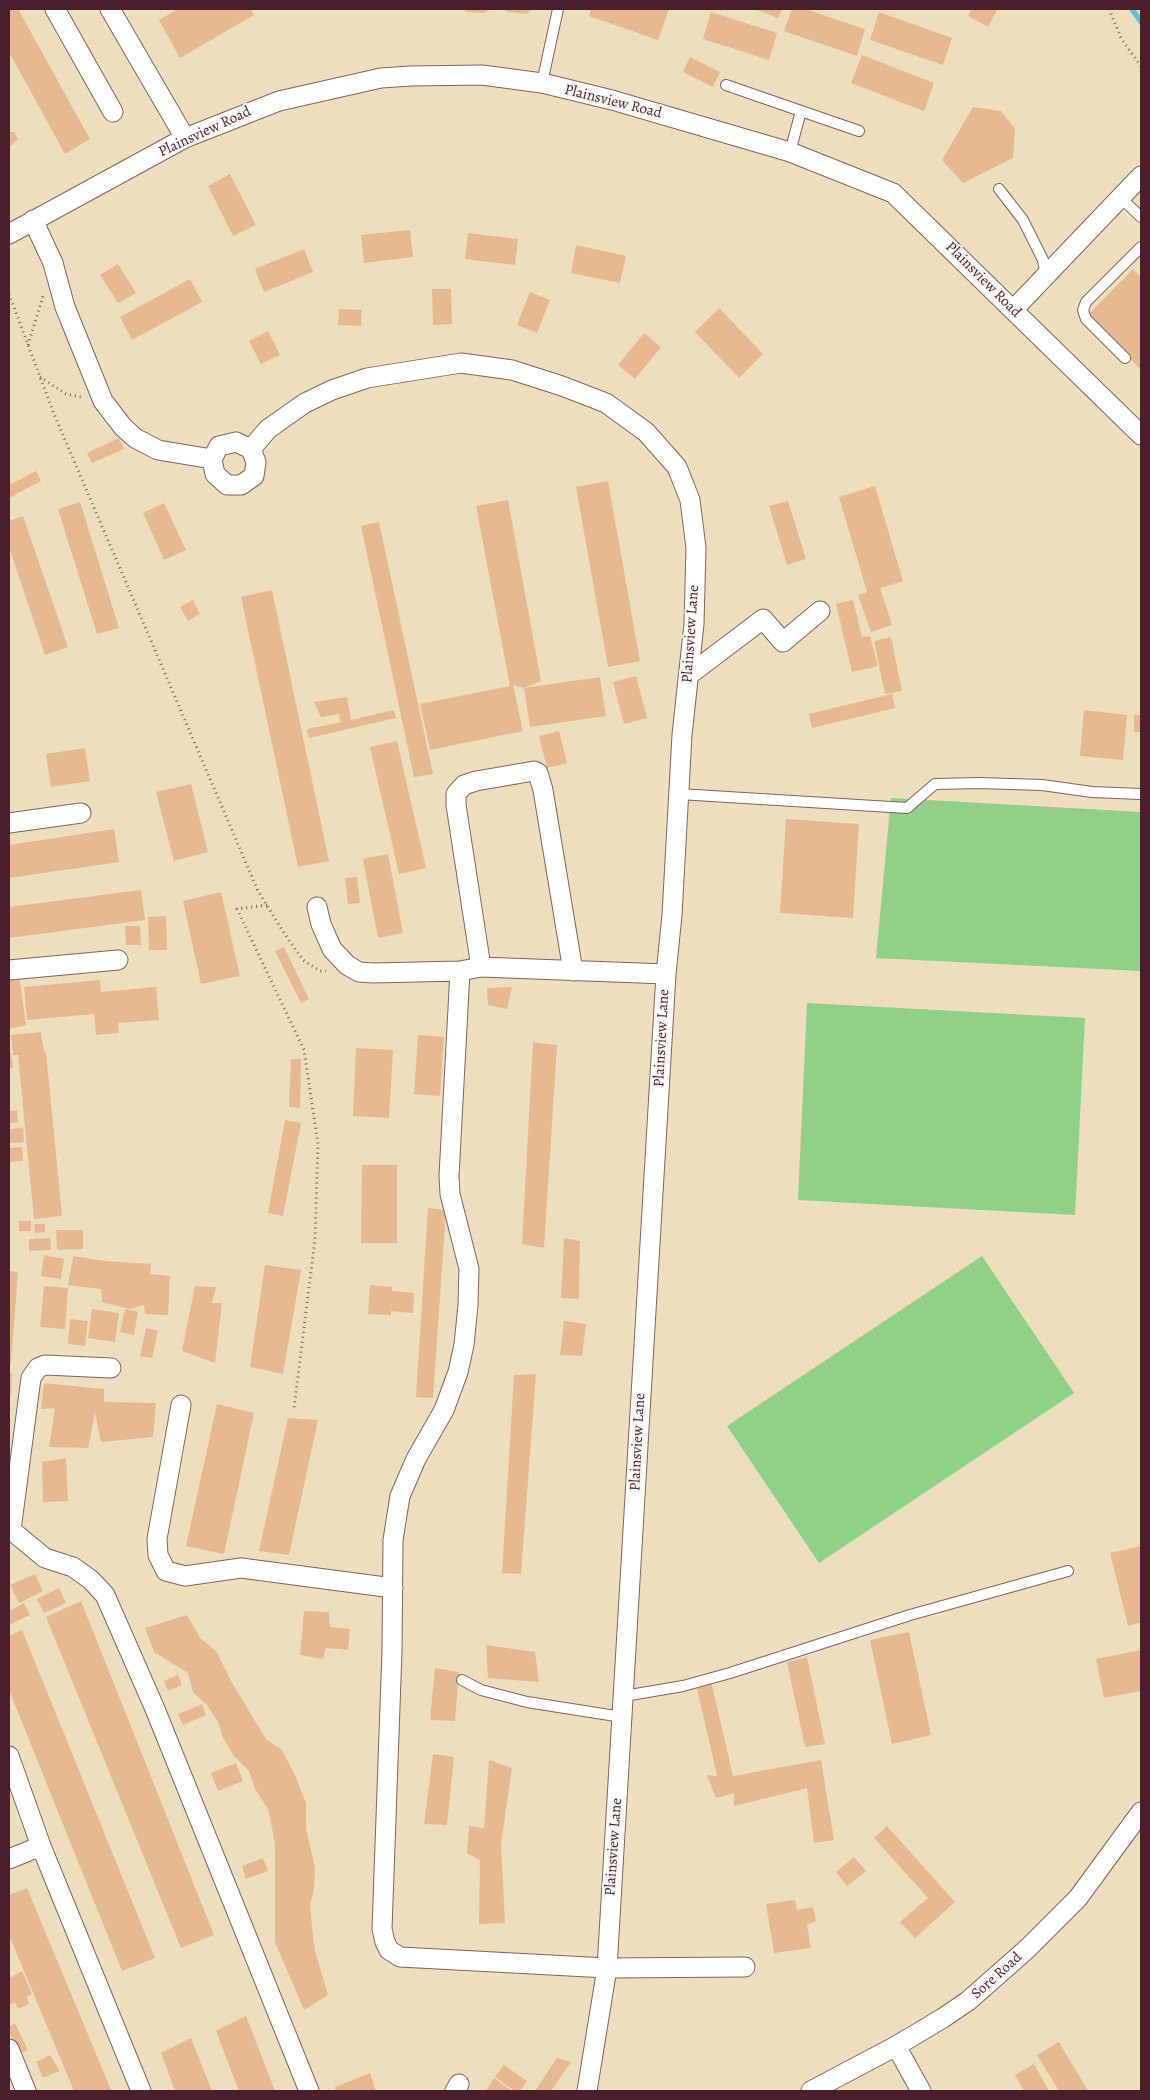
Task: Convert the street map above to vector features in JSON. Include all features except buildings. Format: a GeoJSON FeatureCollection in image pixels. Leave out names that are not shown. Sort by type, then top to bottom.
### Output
{"type":"FeatureCollection","features":[{"type":"Feature","properties":{"kind":"street"},"geometry":{"type":"LineString","coordinates":[[55,9],[113,112]]}},
{"type":"Feature","properties":{"kind":"street"},"geometry":{"type":"LineString","coordinates":[[110,9],[185,138]]}},
{"type":"Feature","properties":{"kind":"street","name":"Plainsview Road"},"geometry":{"type":"LineString","coordinates":[[9,234],[185,138],[255,108],[279,101],[381,78],[437,74],[482,75],[542,83],[612,100],[790,152],[893,193],[1141,435]]}},
{"type":"Feature","properties":{"kind":"street"},"geometry":{"type":"LineString","coordinates":[[1013,310],[1141,176]]}},
{"type":"Feature","properties":{"kind":"street"},"geometry":{"type":"LineString","coordinates":[[33,220],[53,263],[65,307],[103,401],[123,428],[135,438],[158,450],[212,460]]}},
{"type":"Feature","properties":{"kind":"street","name":"Plainsview Lane"},"geometry":{"type":"LineString","coordinates":[[251,449],[268,429],[305,403],[332,390],[367,378],[418,368],[461,363],[512,370],[606,403],[646,432],[676,467],[690,500],[696,548],[694,624],[682,735],[672,915],[666,974],[607,1968],[587,2091]]}},
{"type":"Feature","properties":{"kind":"street"},"geometry":{"type":"LineString","coordinates":[[236,442],[251,449],[256,462],[254,476],[241,485],[227,485],[215,474],[212,460],[219,446],[236,442]]}},
{"type":"Feature","properties":{"kind":"street"},"geometry":{"type":"LineString","coordinates":[[689,675],[763,619],[783,642],[820,611]]}},
{"type":"Feature","properties":{"kind":"street"},"geometry":{"type":"LineString","coordinates":[[481,967],[456,805],[456,794],[464,786],[476,780],[534,771],[538,773],[543,790],[573,971]]}},
{"type":"Feature","properties":{"kind":"street"},"geometry":{"type":"LineString","coordinates":[[9,823],[81,813]]}},
{"type":"Feature","properties":{"kind":"street"},"geometry":{"type":"LineString","coordinates":[[317,907],[321,924],[332,949],[347,965],[360,972],[460,971],[481,967],[666,974]]}},
{"type":"Feature","properties":{"kind":"street"},"geometry":{"type":"LineString","coordinates":[[9,970],[118,960]]}},
{"type":"Feature","properties":{"kind":"street"},"geometry":{"type":"LineString","coordinates":[[460,971],[448,1176],[450,1194],[469,1269],[468,1305],[464,1345],[458,1372],[444,1410],[416,1459],[400,1496],[393,1540],[392,1651],[382,1929],[385,1942],[389,1950],[400,1957],[607,1968],[745,1967]]}},
{"type":"Feature","properties":{"kind":"street"},"geometry":{"type":"LineString","coordinates":[[111,1368],[45,1365],[38,1368],[31,1378],[10,1532],[45,1558],[73,1567],[105,1595],[155,1709],[309,2091]]}},
{"type":"Feature","properties":{"kind":"street"},"geometry":{"type":"LineString","coordinates":[[181,1405],[157,1539],[158,1555],[166,1571],[185,1576],[240,1568],[393,1588]]}},
{"type":"Feature","properties":{"kind":"street"},"geometry":{"type":"LineString","coordinates":[[9,1756],[41,1846],[141,2091]]}},
{"type":"Feature","properties":{"kind":"street","name":"Sore Road"},"geometry":{"type":"LineString","coordinates":[[811,2091],[896,2046],[968,2001],[1053,1924],[1089,1884],[1141,1812]]}},
{"type":"Feature","properties":{"kind":"street"},"geometry":{"type":"LineString","coordinates":[[9,1859],[41,1846]]}},
{"type":"Feature","properties":{"kind":"street"},"geometry":{"type":"LineString","coordinates":[[896,2046],[921,2091]]}},
{"type":"Feature","properties":{"kind":"street"},"geometry":{"type":"LineString","coordinates":[[9,2049],[26,2091]]}},
{"type":"Feature","properties":{"kind":"lane"},"geometry":{"type":"LineString","coordinates":[[542,83],[558,9]]}},
{"type":"Feature","properties":{"kind":"lane"},"geometry":{"type":"LineString","coordinates":[[726,85],[859,131]]}},
{"type":"Feature","properties":{"kind":"lane"},"geometry":{"type":"LineString","coordinates":[[790,152],[801,111]]}},
{"type":"Feature","properties":{"kind":"lane"},"geometry":{"type":"LineString","coordinates":[[999,189],[1023,220],[1043,260],[1046,276]]}},
{"type":"Feature","properties":{"kind":"lane"},"geometry":{"type":"LineString","coordinates":[[1121,198],[1141,217]]}},
{"type":"Feature","properties":{"kind":"lane"},"geometry":{"type":"LineString","coordinates":[[1125,358],[1086,319],[1083,310],[1086,302],[1141,247]]}},
{"type":"Feature","properties":{"kind":"lane"},"geometry":{"type":"LineString","coordinates":[[679,794],[907,808],[935,784],[1042,785],[1092,792],[1141,794]]}},
{"type":"Feature","properties":{"kind":"lane"},"geometry":{"type":"LineString","coordinates":[[624,1696],[683,1686],[910,1615],[1068,1571]]}},
{"type":"Feature","properties":{"kind":"lane"},"geometry":{"type":"LineString","coordinates":[[462,1680],[481,1690],[527,1702],[622,1717]]}},
{"type":"Feature","properties":{"kind":"path"},"geometry":{"type":"LineString","coordinates":[[1109,9],[1122,40],[1141,66]]}},
{"type":"Feature","properties":{"kind":"path"},"geometry":{"type":"LineString","coordinates":[[28,345],[44,290]]}},
{"type":"Feature","properties":{"kind":"path"},"geometry":{"type":"LineString","coordinates":[[9,294],[39,377],[258,891],[303,960],[320,971],[330,971]]}},
{"type":"Feature","properties":{"kind":"path"},"geometry":{"type":"LineString","coordinates":[[39,377],[66,394],[103,401]]}},
{"type":"Feature","properties":{"kind":"path"},"geometry":{"type":"LineString","coordinates":[[267,905],[237,910],[304,1050],[318,1144],[315,1239],[294,1408]]}},
{"type":"Feature","properties":{"kind":"green space"},"geometry":{"type":"Polygon","coordinates":[[[891,798],[1141,812],[1141,971],[876,958],[891,798]]]}},
{"type":"Feature","properties":{"kind":"green space"},"geometry":{"type":"Polygon","coordinates":[[[807,1003],[1085,1018],[1075,1215],[798,1200],[807,1003]]]}},
{"type":"Feature","properties":{"kind":"green space"},"geometry":{"type":"Polygon","coordinates":[[[982,1256],[1074,1393],[819,1563],[727,1426],[982,1256]]]}},
{"type":"Feature","properties":{"kind":"waterway"},"geometry":{"type":"LineString","coordinates":[[1132,9],[1141,22]]}}]}
